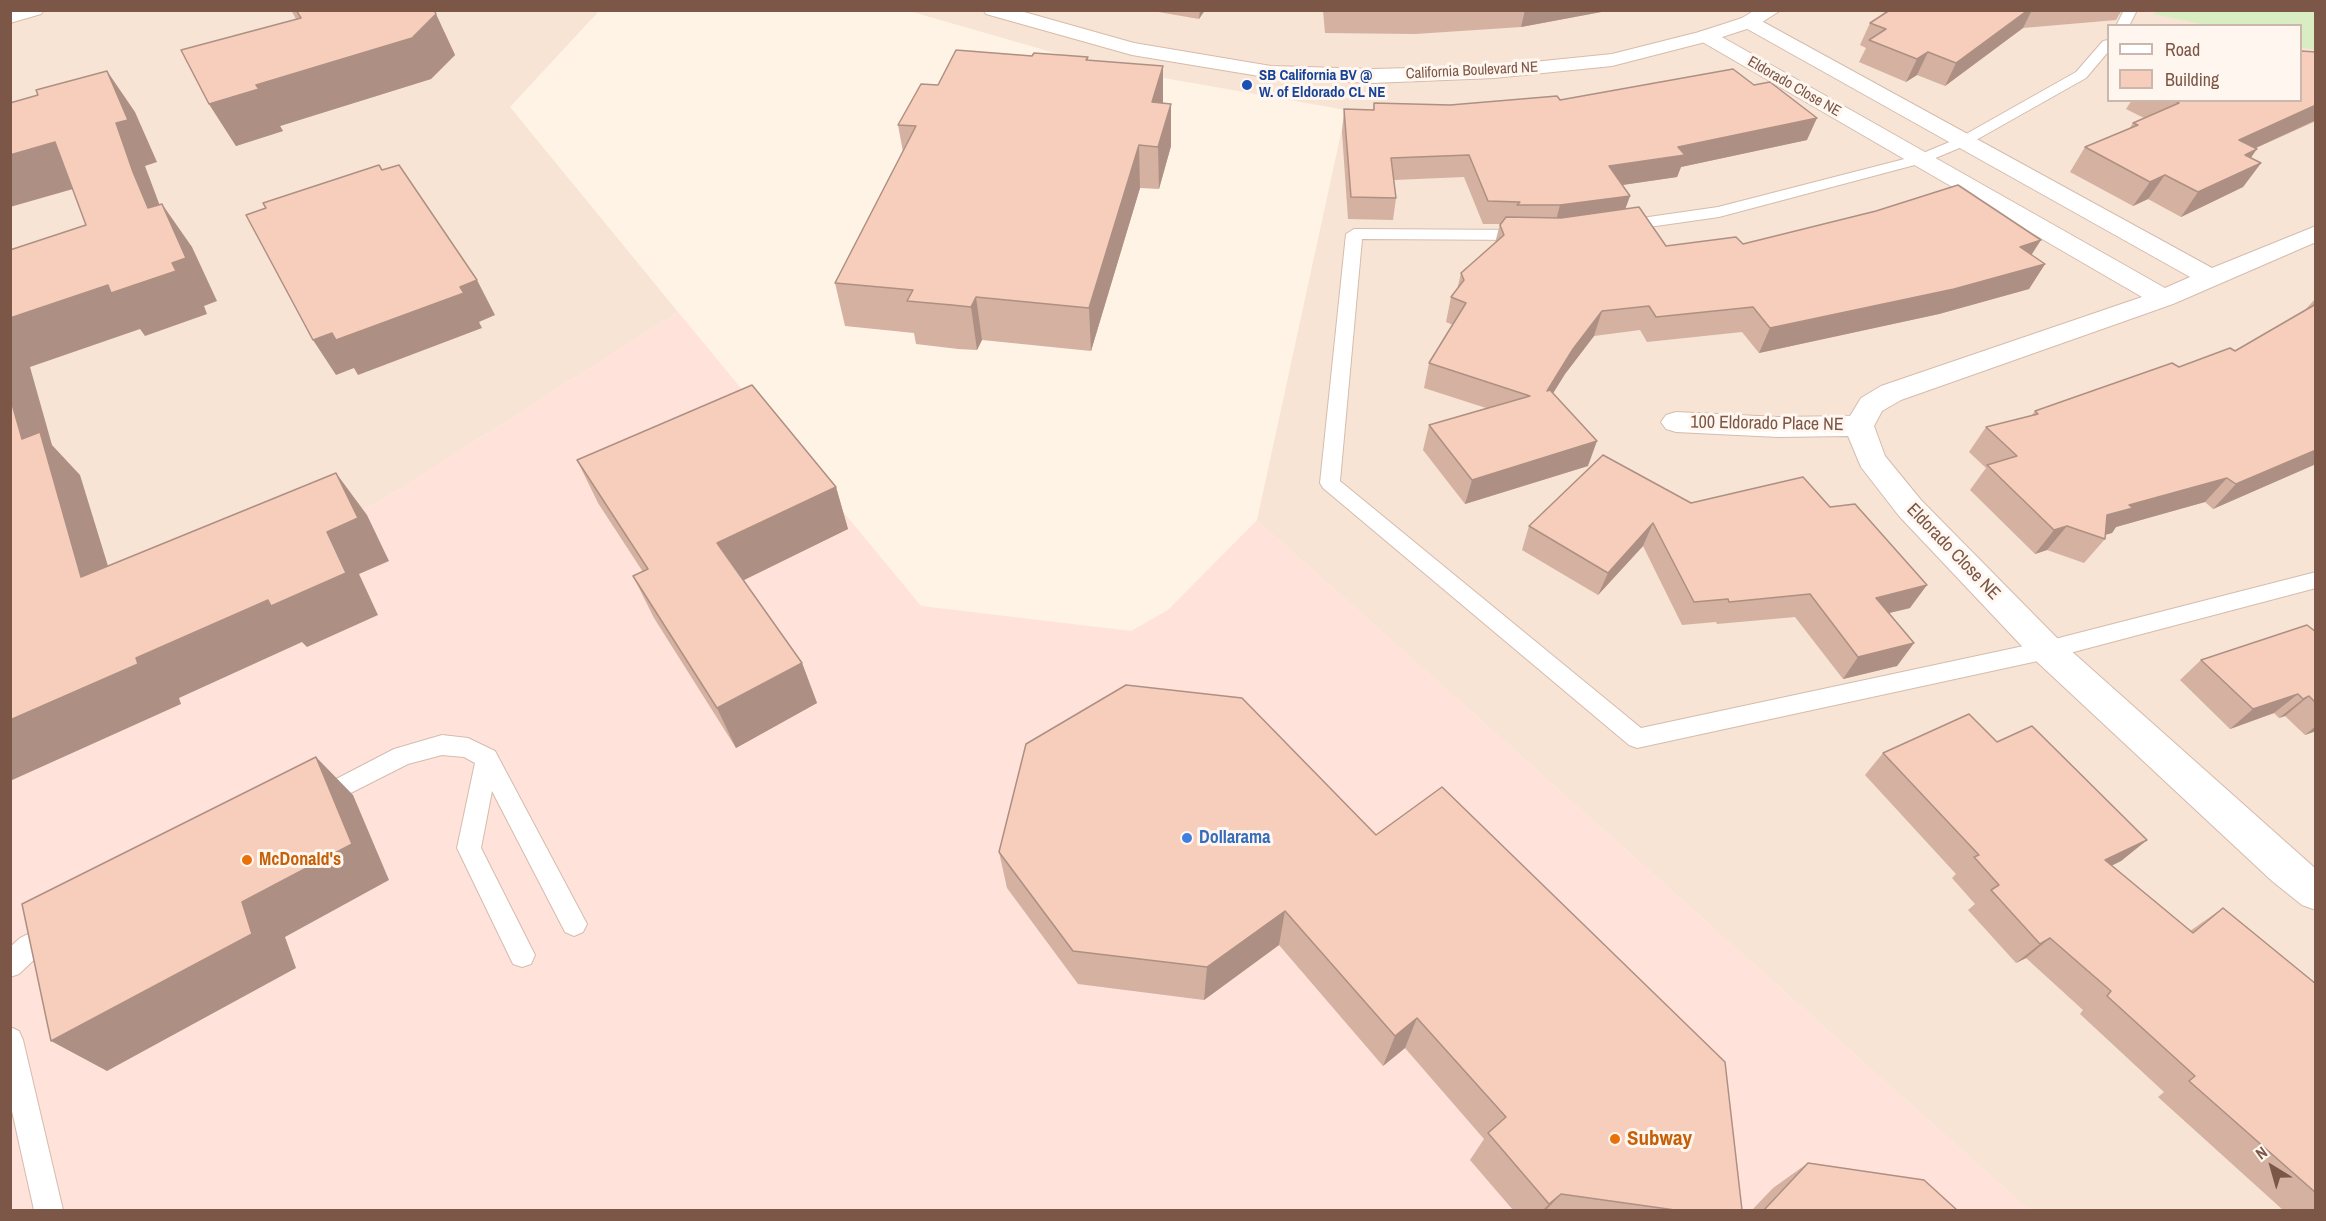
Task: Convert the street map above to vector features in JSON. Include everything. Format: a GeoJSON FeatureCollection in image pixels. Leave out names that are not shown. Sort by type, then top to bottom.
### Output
{"type":"FeatureCollection","features":[{"type":"Feature","properties":{"kind":"street"},"geometry":{"type":"LineString","coordinates":[[10,17],[34,10]]}},
{"type":"Feature","properties":{"kind":"street","name":"California Boulevard NE"},"geometry":{"type":"LineString","coordinates":[[993,10],[1132,49],[1271,72],[1372,76],[1494,72],[1612,60],[1706,36],[1749,22],[1771,10]]}},
{"type":"Feature","properties":{"kind":"street","name":"Eldorado Close NE"},"geometry":{"type":"LineString","coordinates":[[1749,22],[2209,277]]}},
{"type":"Feature","properties":{"kind":"street","name":"Eldorado Close NE"},"geometry":{"type":"LineString","coordinates":[[1706,36],[2164,298]]}},
{"type":"Feature","properties":{"kind":"street"},"geometry":{"type":"LineString","coordinates":[[1859,426],[1871,405],[1891,393],[2164,298],[2316,232]]}},
{"type":"Feature","properties":{"kind":"street","name":"100 Eldorado Place NE"},"geometry":{"type":"LineString","coordinates":[[1676,422],[1778,427],[1859,426]]}},
{"type":"Feature","properties":{"kind":"street","name":"Eldorado Close NE"},"geometry":{"type":"LineString","coordinates":[[1859,426],[1872,460],[1910,508],[2048,650],[2286,869],[2316,892]]}},
{"type":"Feature","properties":{"kind":"lane"},"geometry":{"type":"LineString","coordinates":[[2123,24],[2131,10]]}},
{"type":"Feature","properties":{"kind":"lane"},"geometry":{"type":"LineString","coordinates":[[1601,228],[1719,212],[1921,159],[1964,141],[2081,75],[2107,46]]}},
{"type":"Feature","properties":{"kind":"lane"},"geometry":{"type":"LineString","coordinates":[[1542,235],[1354,234],[1330,483],[1637,738],[2048,650],[2316,580]]}},
{"type":"Feature","properties":{"kind":"lane"},"geometry":{"type":"LineString","coordinates":[[296,810],[402,756],[442,745],[468,748],[487,758],[574,924]]}},
{"type":"Feature","properties":{"kind":"lane"},"geometry":{"type":"LineString","coordinates":[[487,758],[470,848],[522,955]]}},
{"type":"Feature","properties":{"kind":"lane"},"geometry":{"type":"LineString","coordinates":[[10,965],[29,946],[72,925]]}},
{"type":"Feature","properties":{"kind":"lane"},"geometry":{"type":"LineString","coordinates":[[10,1040],[49,1210]]}},
{"type":"Feature","properties":{"kind":"shaded area"},"geometry":{"type":"Polygon","coordinates":[[[11,11],[599,11],[510,107],[678,312],[379,502],[11,657],[11,11]]]}},
{"type":"Feature","properties":{"kind":"shaded area"},"geometry":{"type":"Polygon","coordinates":[[[909,11],[2315,11],[2315,1210],[2029,1210],[1257,520],[1346,110],[1107,68],[909,11]]]}},
{"type":"Feature","properties":{"kind":"shaded area"},"geometry":{"type":"Polygon","coordinates":[[[678,312],[921,606],[1131,631],[1168,610],[1257,520],[2029,1210],[11,1210],[11,657],[379,502],[678,312]]]}},
{"type":"Feature","properties":{"kind":"green space"},"geometry":{"type":"Polygon","coordinates":[[[2157,10],[2315,11],[2315,50],[2302,47],[2302,24],[2200,24],[2154,14],[2157,10]]]}},
{"type":"Feature","properties":{"kind":"building"},"geometry":{"type":"Polygon","coordinates":[[[296,10],[434,10],[436,14],[412,38],[256,85],[259,89],[209,104],[181,50],[301,18],[296,10]]]}},
{"type":"Feature","properties":{"kind":"building"},"geometry":{"type":"Polygon","coordinates":[[[1890,10],[2028,10],[1956,63],[1928,52],[1917,59],[1869,40],[1886,29],[1870,23],[1890,10]]]}},
{"type":"Feature","properties":{"kind":"building"},"geometry":{"type":"Polygon","coordinates":[[[956,50],[1032,56],[1034,53],[1088,57],[1086,60],[1163,66],[1152,102],[1171,104],[1158,147],[1139,145],[1089,308],[976,297],[971,307],[907,301],[913,290],[835,283],[916,126],[898,125],[921,84],[938,85],[956,50]]]}},
{"type":"Feature","properties":{"kind":"building"},"geometry":{"type":"Polygon","coordinates":[[[2302,51],[2316,52],[2316,105],[2239,140],[2257,149],[2245,155],[2261,163],[2198,192],[2165,175],[2150,182],[2085,147],[2138,125],[2133,123],[2179,103],[2177,102],[2302,102],[2302,51]]]}},
{"type":"Feature","properties":{"kind":"building"},"geometry":{"type":"Polygon","coordinates":[[[1733,69],[1754,85],[1770,82],[1817,118],[1678,147],[1685,155],[1609,166],[1630,196],[1560,205],[1517,205],[1520,202],[1488,201],[1469,155],[1391,158],[1396,198],[1351,197],[1344,109],[1374,110],[1374,103],[1450,105],[1557,96],[1560,100],[1733,69]]]}},
{"type":"Feature","properties":{"kind":"building"},"geometry":{"type":"Polygon","coordinates":[[[107,71],[128,120],[116,123],[148,208],[162,204],[186,258],[172,263],[176,271],[111,293],[108,285],[10,318],[10,250],[86,225],[55,142],[10,155],[10,103],[38,95],[36,90],[107,71]]]}},
{"type":"Feature","properties":{"kind":"building"},"geometry":{"type":"Polygon","coordinates":[[[379,165],[382,170],[399,165],[477,280],[460,287],[464,293],[336,340],[332,333],[313,340],[246,215],[266,208],[263,203],[379,165]]]}},
{"type":"Feature","properties":{"kind":"building"},"geometry":{"type":"Polygon","coordinates":[[[1958,185],[2041,240],[2020,247],[2045,264],[1954,289],[1770,328],[1753,307],[1656,317],[1649,306],[1602,311],[1573,349],[1547,391],[1550,390],[1597,441],[1472,480],[1429,425],[1530,396],[1429,363],[1466,303],[1451,297],[1464,280],[1461,273],[1504,235],[1500,225],[1506,217],[1561,218],[1639,207],[1666,246],[1736,237],[1743,244],[1876,211],[1958,185]]]}},
{"type":"Feature","properties":{"kind":"building"},"geometry":{"type":"Polygon","coordinates":[[[2316,304],[2316,450],[2236,484],[2227,478],[2129,505],[2133,508],[2107,515],[2105,539],[2067,526],[2054,530],[1987,465],[2017,456],[1986,427],[2038,414],[2035,411],[2172,363],[2179,367],[2230,348],[2235,351],[2316,304]]]}},
{"type":"Feature","properties":{"kind":"building"},"geometry":{"type":"Polygon","coordinates":[[[752,385],[836,487],[717,543],[802,663],[717,708],[633,576],[648,569],[577,460],[752,385]]]}},
{"type":"Feature","properties":{"kind":"building"},"geometry":{"type":"Polygon","coordinates":[[[10,397],[22,439],[40,432],[81,577],[336,473],[358,518],[327,532],[346,573],[271,606],[268,600],[136,658],[138,664],[10,720],[10,397]]]}},
{"type":"Feature","properties":{"kind":"building"},"geometry":{"type":"Polygon","coordinates":[[[1603,455],[1691,503],[1803,477],[1830,507],[1855,504],[1927,585],[1876,598],[1914,643],[1858,657],[1810,594],[1729,602],[1728,599],[1694,602],[1653,523],[1608,573],[1529,526],[1603,455]]]}},
{"type":"Feature","properties":{"kind":"building"},"geometry":{"type":"Polygon","coordinates":[[[2307,625],[2316,632],[2316,703],[2309,696],[2303,699],[2298,694],[2253,709],[2201,660],[2307,625]]]}},
{"type":"Feature","properties":{"kind":"building"},"geometry":{"type":"Polygon","coordinates":[[[1126,685],[1242,698],[1376,835],[1442,787],[1725,1062],[1742,1210],[1675,1210],[1561,1194],[1549,1204],[1488,1133],[1506,1117],[1417,1018],[1395,1036],[1285,911],[1207,967],[1073,951],[999,852],[1026,744],[1126,685]]]}},
{"type":"Feature","properties":{"kind":"building"},"geometry":{"type":"Polygon","coordinates":[[[1969,714],[1997,742],[2032,726],[2147,840],[2105,860],[2193,933],[2223,908],[2316,984],[2316,1193],[2189,1081],[2195,1076],[2107,996],[2111,991],[2050,938],[2040,944],[1991,890],[1999,885],[1974,857],[1979,855],[1883,753],[1969,714]]]}},
{"type":"Feature","properties":{"kind":"building"},"geometry":{"type":"Polygon","coordinates":[[[316,757],[352,844],[242,902],[252,934],[51,1041],[22,904],[316,757]]]}},
{"type":"Feature","properties":{"kind":"building"},"geometry":{"type":"Polygon","coordinates":[[[1808,1163],[1924,1180],[1957,1210],[1764,1210],[1808,1163]]]}},
{"type":"Feature","properties":{"kind":"place","name":"SB California BV @ W. of Eldorado CL NE"},"geometry":{"type":"Point","coordinates":[1247,85]}},
{"type":"Feature","properties":{"kind":"place","name":"Dollarama"},"geometry":{"type":"Point","coordinates":[1187,838]}},
{"type":"Feature","properties":{"kind":"place","name":"McDonald's"},"geometry":{"type":"Point","coordinates":[247,860]}},
{"type":"Feature","properties":{"kind":"place","name":"Subway"},"geometry":{"type":"Point","coordinates":[1615,1139]}}]}
